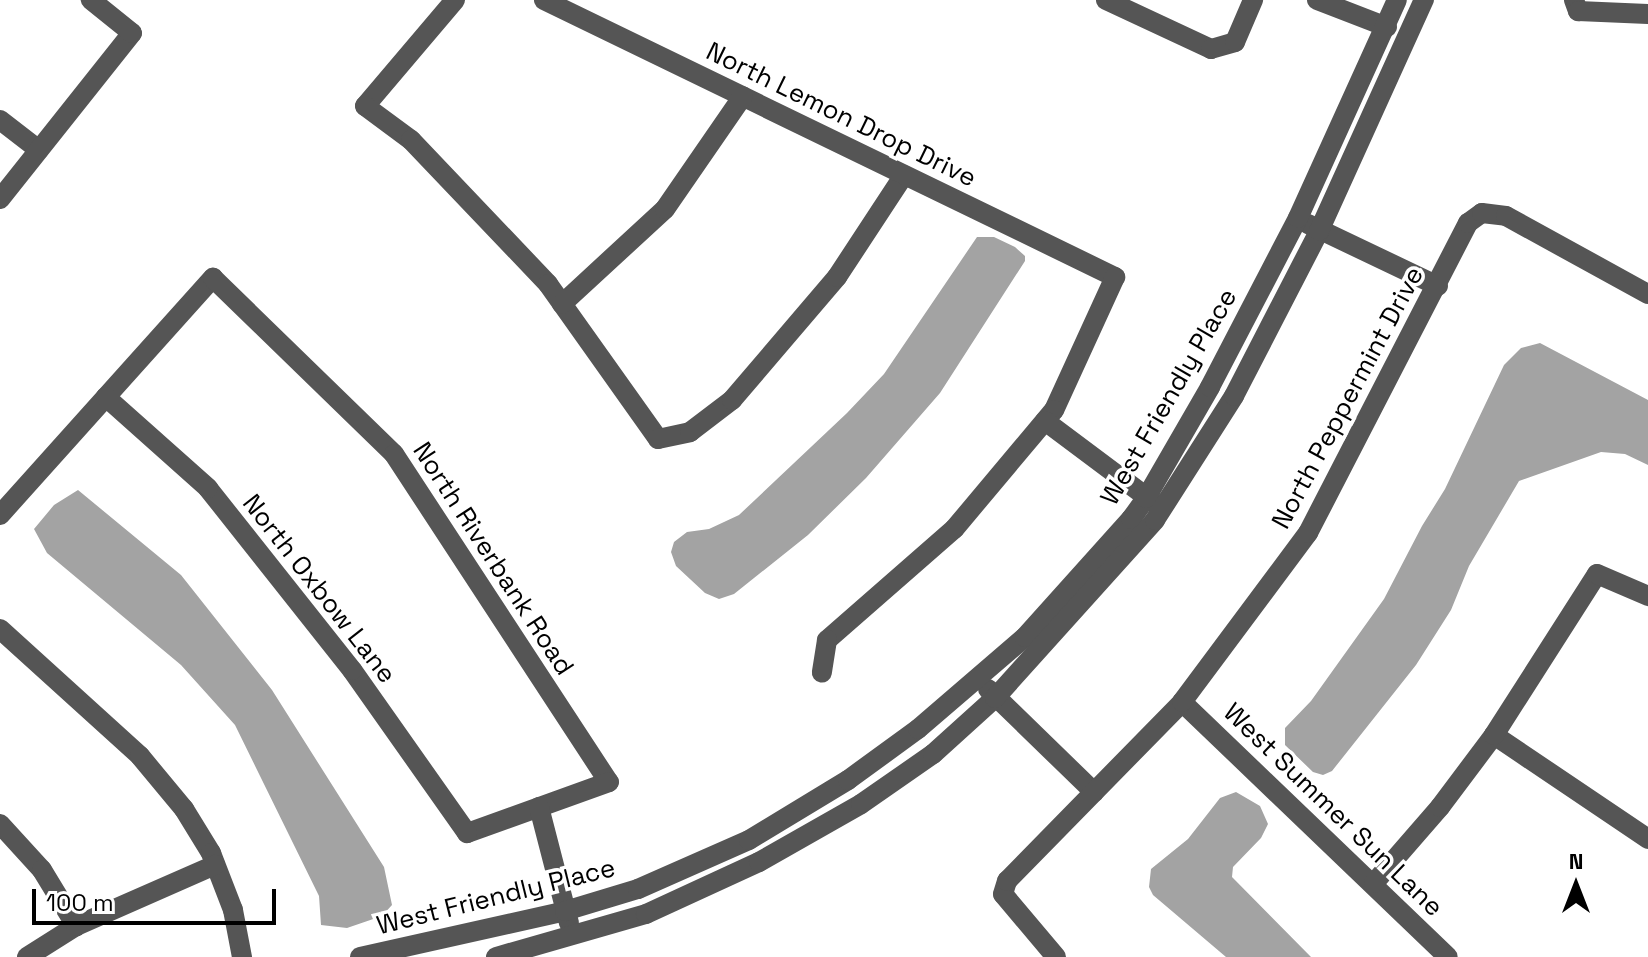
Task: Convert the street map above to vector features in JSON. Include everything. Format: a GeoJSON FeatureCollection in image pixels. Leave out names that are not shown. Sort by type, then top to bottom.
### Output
{"type":"FeatureCollection","features":[{"type":"Feature","properties":{"kind":"street"},"geometry":{"type":"LineString","coordinates":[[0,199],[132,33],[91,0]]}},
{"type":"Feature","properties":{"kind":"street"},"geometry":{"type":"LineString","coordinates":[[455,0],[365,106],[411,140],[548,284],[658,439],[690,432],[732,400],[837,277],[904,175]]}},
{"type":"Feature","properties":{"kind":"street","name":"North Lemon Drop Drive"},"geometry":{"type":"LineString","coordinates":[[544,0],[1115,277],[1054,410],[1045,421]]}},
{"type":"Feature","properties":{"kind":"street"},"geometry":{"type":"LineString","coordinates":[[1106,0],[1211,49],[1235,42],[1253,0]]}},
{"type":"Feature","properties":{"kind":"street"},"geometry":{"type":"LineString","coordinates":[[1317,0],[1387,27]]}},
{"type":"Feature","properties":{"kind":"street","name":"West Friendly Place"},"geometry":{"type":"LineString","coordinates":[[360,957],[565,911],[638,889],[749,840],[848,780],[978,679],[1025,637],[1131,519],[1154,503],[1298,218],[1397,0]]}},
{"type":"Feature","properties":{"kind":"street","name":"West Friendly Place"},"geometry":{"type":"LineString","coordinates":[[496,957],[646,914],[797,840],[861,804],[933,754],[995,698],[1154,503],[1234,396],[1319,231],[1419,17],[1424,0]]}},
{"type":"Feature","properties":{"kind":"street"},"geometry":{"type":"LineString","coordinates":[[1576,5],[1648,14]]}},
{"type":"Feature","properties":{"kind":"street"},"geometry":{"type":"LineString","coordinates":[[562,304],[665,209],[743,96]]}},
{"type":"Feature","properties":{"kind":"street"},"geometry":{"type":"LineString","coordinates":[[0,120],[39,150]]}},
{"type":"Feature","properties":{"kind":"street","name":"North Peppermint Drive"},"geometry":{"type":"LineString","coordinates":[[1056,957],[1003,894],[1007,881],[1182,702],[1308,533],[1468,223],[1482,213],[1506,216],[1648,294]]}},
{"type":"Feature","properties":{"kind":"street"},"geometry":{"type":"LineString","coordinates":[[1298,218],[1319,231],[1438,286]]}},
{"type":"Feature","properties":{"kind":"street","name":"North Riverbank Road"},"geometry":{"type":"LineString","coordinates":[[106,397],[213,278],[394,454],[609,782],[539,807]]}},
{"type":"Feature","properties":{"kind":"street"},"geometry":{"type":"LineString","coordinates":[[0,515],[106,397]]}},
{"type":"Feature","properties":{"kind":"street","name":"North Oxbow Lane"},"geometry":{"type":"LineString","coordinates":[[106,397],[208,488],[352,670],[467,833],[539,807]]}},
{"type":"Feature","properties":{"kind":"street"},"geometry":{"type":"LineString","coordinates":[[822,673],[827,640],[954,529],[1045,421],[1154,503]]}},
{"type":"Feature","properties":{"kind":"street"},"geometry":{"type":"LineString","coordinates":[[1374,883],[1440,807],[1494,735],[1597,574],[1648,596]]}},
{"type":"Feature","properties":{"kind":"street"},"geometry":{"type":"LineString","coordinates":[[0,629],[140,756],[184,809],[215,865],[233,910],[242,957]]}},
{"type":"Feature","properties":{"kind":"street"},"geometry":{"type":"LineString","coordinates":[[978,679],[1094,792]]}},
{"type":"Feature","properties":{"kind":"street","name":"West Summer Sun Lane"},"geometry":{"type":"LineString","coordinates":[[1182,702],[1448,957]]}},
{"type":"Feature","properties":{"kind":"street"},"geometry":{"type":"LineString","coordinates":[[1494,735],[1648,839]]}},
{"type":"Feature","properties":{"kind":"street"},"geometry":{"type":"LineString","coordinates":[[539,807],[574,937]]}},
{"type":"Feature","properties":{"kind":"street"},"geometry":{"type":"LineString","coordinates":[[0,824],[42,870],[76,926]]}},
{"type":"Feature","properties":{"kind":"street"},"geometry":{"type":"LineString","coordinates":[[27,957],[76,926],[215,865]]}},
{"type":"Feature","properties":{"kind":"shaded area"},"geometry":{"type":"Polygon","coordinates":[[[977,237],[994,237],[1015,247],[1025,256],[1025,261],[940,393],[866,478],[808,535],[734,594],[719,599],[705,593],[676,566],[671,552],[674,542],[687,532],[709,529],[739,515],[847,413],[884,374],[977,237]]]}},
{"type":"Feature","properties":{"kind":"shaded area"},"geometry":{"type":"Polygon","coordinates":[[[1540,343],[1648,400],[1648,465],[1625,454],[1601,452],[1519,481],[1469,566],[1451,610],[1416,665],[1332,771],[1323,775],[1313,772],[1285,745],[1285,728],[1311,701],[1384,599],[1445,489],[1504,365],[1521,348],[1540,343]]]}},
{"type":"Feature","properties":{"kind":"shaded area"},"geometry":{"type":"Polygon","coordinates":[[[78,490],[181,575],[272,690],[384,867],[392,905],[382,916],[347,928],[321,925],[319,896],[235,725],[181,665],[47,553],[34,529],[54,505],[78,490]]]}},
{"type":"Feature","properties":{"kind":"shaded area"},"geometry":{"type":"Polygon","coordinates":[[[1236,792],[1260,806],[1268,824],[1261,838],[1233,867],[1232,877],[1311,957],[1226,957],[1153,895],[1149,887],[1151,869],[1188,839],[1220,798],[1236,792]]]}}]}
